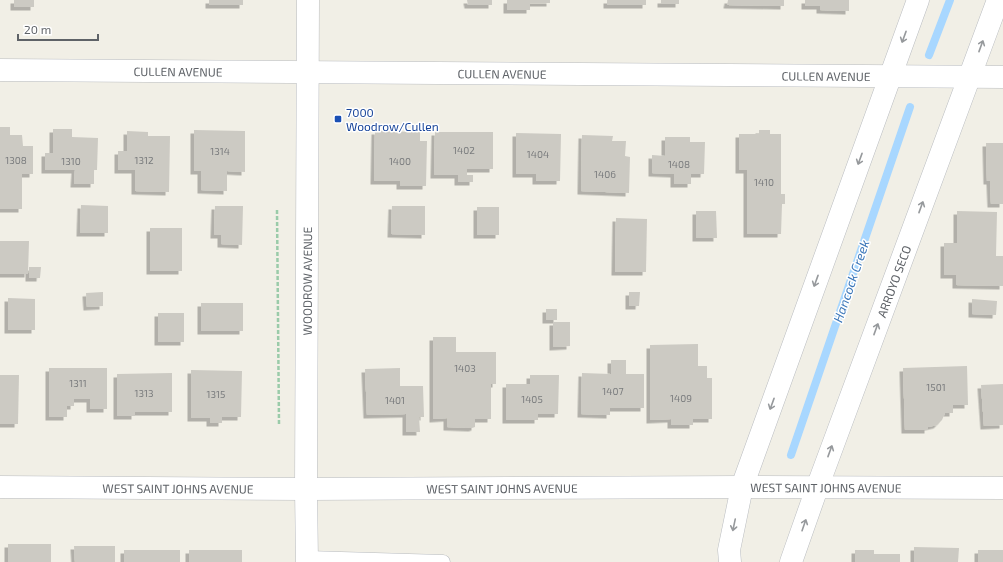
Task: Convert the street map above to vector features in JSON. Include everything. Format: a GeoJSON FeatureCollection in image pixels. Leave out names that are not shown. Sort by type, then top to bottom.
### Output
{"type":"FeatureCollection","features":[{"type":"Feature","properties":{"kind":"street","name":"WOODROW AVENUE"},"geometry":{"type":"LineString","coordinates":[[307,560],[308,0]]}},
{"type":"Feature","properties":{"kind":"street"},"geometry":{"type":"LineString","coordinates":[[730,562],[729,550],[742,487],[918,0]]}},
{"type":"Feature","properties":{"kind":"street","name":"ARROYO SECO"},"geometry":{"type":"LineString","coordinates":[[791,562],[998,0]]}},
{"type":"Feature","properties":{"kind":"street","name":"CULLEN AVENUE"},"geometry":{"type":"LineString","coordinates":[[0,70],[1003,77]]}},
{"type":"Feature","properties":{"kind":"street","name":"WEST SAINT JOHNS AVENUE"},"geometry":{"type":"LineString","coordinates":[[0,487],[306,489],[742,487],[1003,488]]}},
{"type":"Feature","properties":{"kind":"lane"},"geometry":{"type":"LineString","coordinates":[[307,560],[443,562]]}},
{"type":"Feature","properties":{"kind":"path"},"geometry":{"type":"LineString","coordinates":[[277,210],[279,430]]}},
{"type":"Feature","properties":{"kind":"building"},"geometry":{"type":"Polygon","coordinates":[[[14,0],[34,0],[34,7],[14,7],[14,0]]]}},
{"type":"Feature","properties":{"kind":"building"},"geometry":{"type":"Polygon","coordinates":[[[209,0],[243,0],[243,5],[209,5],[209,0]]]}},
{"type":"Feature","properties":{"kind":"building"},"geometry":{"type":"Polygon","coordinates":[[[467,0],[492,0],[492,5],[468,5],[467,0]]]}},
{"type":"Feature","properties":{"kind":"building"},"geometry":{"type":"Polygon","coordinates":[[[507,0],[550,0],[550,3],[530,3],[530,10],[507,10],[507,0]]]}},
{"type":"Feature","properties":{"kind":"building"},"geometry":{"type":"Polygon","coordinates":[[[607,0],[646,0],[646,5],[607,5],[607,0]]]}},
{"type":"Feature","properties":{"kind":"building"},"geometry":{"type":"Polygon","coordinates":[[[661,0],[679,0],[679,4],[661,4],[661,0]]]}},
{"type":"Feature","properties":{"kind":"building"},"geometry":{"type":"Polygon","coordinates":[[[728,0],[784,0],[784,6],[727,5],[728,0]]]}},
{"type":"Feature","properties":{"kind":"building"},"geometry":{"type":"Polygon","coordinates":[[[805,0],[849,0],[849,11],[820,10],[820,6],[805,6],[805,0]]]}},
{"type":"Feature","properties":{"kind":"building"},"geometry":{"type":"Polygon","coordinates":[[[0,127],[10,127],[10,135],[22,135],[23,146],[33,146],[33,174],[22,174],[22,209],[0,209],[0,127]]]}},
{"type":"Feature","properties":{"kind":"building"},"geometry":{"type":"Polygon","coordinates":[[[53,129],[72,129],[72,137],[98,138],[97,170],[94,170],[94,184],[74,184],[75,170],[45,170],[45,153],[53,153],[53,129]]]}},
{"type":"Feature","properties":{"kind":"building"},"geometry":{"type":"Polygon","coordinates":[[[194,130],[245,131],[245,172],[227,171],[227,191],[201,190],[201,171],[194,171],[194,130]]]}},
{"type":"Feature","properties":{"kind":"building"},"geometry":{"type":"Polygon","coordinates":[[[759,130],[770,130],[770,134],[781,134],[781,194],[785,194],[785,204],[782,204],[781,234],[747,234],[747,170],[739,170],[739,134],[759,134],[759,130]]]}},
{"type":"Feature","properties":{"kind":"building"},"geometry":{"type":"Polygon","coordinates":[[[127,131],[148,132],[148,136],[170,136],[169,192],[135,191],[135,170],[118,170],[118,151],[127,151],[127,131]]]}},
{"type":"Feature","properties":{"kind":"building"},"geometry":{"type":"Polygon","coordinates":[[[375,131],[420,132],[420,141],[427,141],[426,186],[400,186],[400,181],[374,181],[375,131]]]}},
{"type":"Feature","properties":{"kind":"building"},"geometry":{"type":"Polygon","coordinates":[[[435,132],[493,132],[493,169],[467,169],[467,175],[473,175],[473,182],[458,182],[458,175],[434,175],[435,132]]]}},
{"type":"Feature","properties":{"kind":"building"},"geometry":{"type":"Polygon","coordinates":[[[516,133],[561,134],[560,181],[536,181],[536,174],[516,174],[516,133]]]}},
{"type":"Feature","properties":{"kind":"building"},"geometry":{"type":"Polygon","coordinates":[[[582,135],[613,136],[612,141],[626,141],[625,156],[630,157],[629,193],[581,191],[582,135]]]}},
{"type":"Feature","properties":{"kind":"building"},"geometry":{"type":"Polygon","coordinates":[[[665,137],[690,137],[690,142],[705,142],[704,174],[691,174],[691,184],[674,184],[674,174],[652,173],[652,155],[665,156],[665,137]]]}},
{"type":"Feature","properties":{"kind":"building"},"geometry":{"type":"Polygon","coordinates":[[[986,143],[1003,143],[1003,204],[991,204],[990,181],[987,181],[986,143]]]}},
{"type":"Feature","properties":{"kind":"building"},"geometry":{"type":"Polygon","coordinates":[[[81,205],[108,206],[108,233],[80,233],[81,205]]]}},
{"type":"Feature","properties":{"kind":"building"},"geometry":{"type":"Polygon","coordinates":[[[215,206],[243,206],[242,245],[221,244],[221,235],[214,235],[215,206]]]}},
{"type":"Feature","properties":{"kind":"building"},"geometry":{"type":"Polygon","coordinates":[[[392,206],[425,206],[425,235],[391,234],[392,206]]]}},
{"type":"Feature","properties":{"kind":"building"},"geometry":{"type":"Polygon","coordinates":[[[477,207],[499,207],[499,235],[477,235],[477,207]]]}},
{"type":"Feature","properties":{"kind":"building"},"geometry":{"type":"Polygon","coordinates":[[[696,211],[716,211],[717,238],[696,238],[696,211]]]}},
{"type":"Feature","properties":{"kind":"building"},"geometry":{"type":"Polygon","coordinates":[[[957,211],[997,212],[996,256],[1003,256],[1003,286],[956,285],[956,275],[944,275],[944,243],[957,243],[957,211]]]}},
{"type":"Feature","properties":{"kind":"building"},"geometry":{"type":"Polygon","coordinates":[[[616,218],[647,219],[646,272],[615,272],[616,218]]]}},
{"type":"Feature","properties":{"kind":"building"},"geometry":{"type":"Polygon","coordinates":[[[150,228],[182,228],[182,271],[150,271],[150,228]]]}},
{"type":"Feature","properties":{"kind":"building"},"geometry":{"type":"Polygon","coordinates":[[[0,241],[29,241],[28,274],[0,274],[0,241]]]}},
{"type":"Feature","properties":{"kind":"building"},"geometry":{"type":"Polygon","coordinates":[[[29,267],[41,267],[40,278],[29,278],[29,267]]]}},
{"type":"Feature","properties":{"kind":"building"},"geometry":{"type":"Polygon","coordinates":[[[103,292],[103,306],[87,307],[86,293],[103,292]]]}},
{"type":"Feature","properties":{"kind":"building"},"geometry":{"type":"Polygon","coordinates":[[[629,292],[640,292],[639,306],[629,306],[629,292]]]}},
{"type":"Feature","properties":{"kind":"building"},"geometry":{"type":"Polygon","coordinates":[[[8,298],[35,299],[35,330],[8,330],[8,298]]]}},
{"type":"Feature","properties":{"kind":"building"},"geometry":{"type":"Polygon","coordinates":[[[972,299],[997,301],[996,315],[972,314],[972,299]]]}},
{"type":"Feature","properties":{"kind":"building"},"geometry":{"type":"Polygon","coordinates":[[[201,303],[243,303],[243,331],[201,331],[201,303]]]}},
{"type":"Feature","properties":{"kind":"building"},"geometry":{"type":"Polygon","coordinates":[[[546,309],[557,309],[557,320],[546,320],[546,309]]]}},
{"type":"Feature","properties":{"kind":"building"},"geometry":{"type":"Polygon","coordinates":[[[158,313],[184,313],[184,342],[158,342],[158,313]]]}},
{"type":"Feature","properties":{"kind":"building"},"geometry":{"type":"Polygon","coordinates":[[[553,322],[570,322],[570,346],[553,347],[553,322]]]}},
{"type":"Feature","properties":{"kind":"building"},"geometry":{"type":"Polygon","coordinates":[[[433,337],[456,337],[456,352],[496,352],[496,384],[491,384],[491,419],[475,419],[475,427],[472,428],[447,427],[447,418],[433,419],[433,337]]]}},
{"type":"Feature","properties":{"kind":"building"},"geometry":{"type":"Polygon","coordinates":[[[698,344],[698,366],[707,366],[707,378],[712,378],[712,419],[693,419],[693,425],[671,425],[671,419],[650,420],[650,345],[698,344]]]}},
{"type":"Feature","properties":{"kind":"building"},"geometry":{"type":"Polygon","coordinates":[[[611,360],[626,360],[626,374],[644,374],[644,408],[610,408],[610,415],[581,414],[582,373],[611,374],[611,360]]]}},
{"type":"Feature","properties":{"kind":"building"},"geometry":{"type":"Polygon","coordinates":[[[967,366],[968,405],[953,405],[953,413],[945,413],[942,420],[937,425],[928,427],[928,430],[905,430],[903,368],[967,366]]]}},
{"type":"Feature","properties":{"kind":"building"},"geometry":{"type":"Polygon","coordinates":[[[49,368],[107,368],[107,409],[90,409],[90,399],[74,399],[74,406],[67,406],[67,417],[49,417],[49,368]]]}},
{"type":"Feature","properties":{"kind":"building"},"geometry":{"type":"Polygon","coordinates":[[[400,368],[400,386],[423,386],[424,417],[419,417],[420,432],[406,432],[406,414],[367,415],[365,369],[400,368]]]}},
{"type":"Feature","properties":{"kind":"building"},"geometry":{"type":"Polygon","coordinates":[[[191,370],[242,371],[241,417],[222,417],[222,423],[210,423],[210,418],[191,418],[191,370]]]}},
{"type":"Feature","properties":{"kind":"building"},"geometry":{"type":"Polygon","coordinates":[[[172,373],[172,412],[135,412],[135,416],[117,416],[117,374],[172,373]]]}},
{"type":"Feature","properties":{"kind":"building"},"geometry":{"type":"Polygon","coordinates":[[[0,375],[19,375],[18,424],[0,424],[0,375]]]}},
{"type":"Feature","properties":{"kind":"building"},"geometry":{"type":"Polygon","coordinates":[[[530,375],[559,375],[558,414],[538,414],[538,420],[506,420],[506,384],[530,384],[530,375]]]}},
{"type":"Feature","properties":{"kind":"building"},"geometry":{"type":"Polygon","coordinates":[[[1003,384],[1003,425],[984,426],[981,385],[1003,384]]]}},
{"type":"Feature","properties":{"kind":"building"},"geometry":{"type":"Polygon","coordinates":[[[8,544],[51,544],[51,562],[8,562],[8,544]]]}},
{"type":"Feature","properties":{"kind":"building"},"geometry":{"type":"Polygon","coordinates":[[[74,546],[115,546],[115,562],[75,562],[74,546]]]}},
{"type":"Feature","properties":{"kind":"building"},"geometry":{"type":"Polygon","coordinates":[[[914,547],[959,548],[958,562],[914,562],[914,547]]]}},
{"type":"Feature","properties":{"kind":"building"},"geometry":{"type":"Polygon","coordinates":[[[124,550],[180,550],[180,562],[124,562],[124,550]]]}},
{"type":"Feature","properties":{"kind":"building"},"geometry":{"type":"Polygon","coordinates":[[[189,550],[242,550],[242,562],[189,562],[189,550]]]}},
{"type":"Feature","properties":{"kind":"building"},"geometry":{"type":"Polygon","coordinates":[[[855,550],[874,550],[874,554],[900,554],[900,562],[855,562],[855,550]]]}},
{"type":"Feature","properties":{"kind":"building"},"geometry":{"type":"Polygon","coordinates":[[[978,550],[1003,550],[1003,562],[978,562],[978,550]]]}},
{"type":"Feature","properties":{"kind":"waterway","name":"Hancock Creek"},"geometry":{"type":"LineString","coordinates":[[929,55],[950,0]]}},
{"type":"Feature","properties":{"kind":"waterway","name":"Hancock Creek"},"geometry":{"type":"LineString","coordinates":[[791,455],[910,107]]}},
{"type":"Feature","properties":{"kind":"place","name":"7000 Woodrow/Cullen"},"geometry":{"type":"Point","coordinates":[338,119]}}]}
